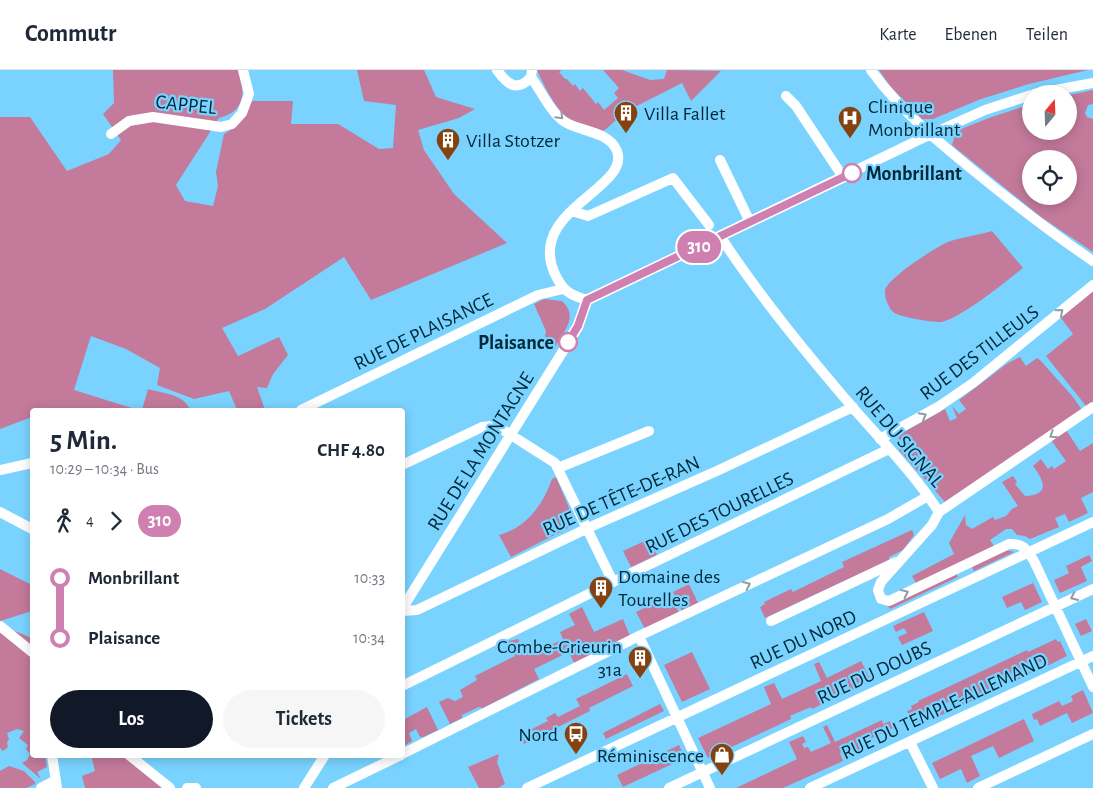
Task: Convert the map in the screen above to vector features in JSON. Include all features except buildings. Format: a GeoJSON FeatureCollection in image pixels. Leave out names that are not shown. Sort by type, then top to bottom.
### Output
{"type":"FeatureCollection","features":[{"type":"Feature","properties":{"kind":"street","name":"CAPPEL"},"geometry":{"type":"LineString","coordinates":[[111,134],[128,121],[153,117],[221,126],[232,124],[242,113],[249,94],[244,70]]}},
{"type":"Feature","properties":{"kind":"street"},"geometry":{"type":"LineString","coordinates":[[497,70],[513,86],[520,85],[532,74],[554,111],[562,120],[572,126],[604,137],[614,145],[618,152],[616,168],[611,176],[562,221],[550,242],[550,253],[554,271],[563,289],[574,296],[587,300],[929,135],[985,110],[1022,98]]}},
{"type":"Feature","properties":{"kind":"street"},"geometry":{"type":"LineString","coordinates":[[871,70],[905,112],[929,135],[1030,217],[1093,261]]}},
{"type":"Feature","properties":{"kind":"street"},"geometry":{"type":"LineString","coordinates":[[1078,86],[1093,83]]}},
{"type":"Feature","properties":{"kind":"street"},"geometry":{"type":"LineString","coordinates":[[786,96],[796,106],[843,178]]}},
{"type":"Feature","properties":{"kind":"street"},"geometry":{"type":"LineString","coordinates":[[720,160],[750,222]]}},
{"type":"Feature","properties":{"kind":"street"},"geometry":{"type":"LineString","coordinates":[[572,211],[588,216],[673,178],[708,225]]}},
{"type":"Feature","properties":{"kind":"street","name":"RUE DU SIGNAL"},"geometry":{"type":"LineString","coordinates":[[720,236],[765,298],[928,496],[939,512],[932,525],[879,586],[879,598],[889,601],[1009,544],[1020,544],[1026,547],[1029,553]]}},
{"type":"Feature","properties":{"kind":"street","name":"RUE DES TILLEULS"},"geometry":{"type":"LineString","coordinates":[[880,439],[938,407],[973,383],[1093,285]]}},
{"type":"Feature","properties":{"kind":"street","name":"RUE DE PLAISANCE"},"geometry":{"type":"LineString","coordinates":[[305,408],[538,295],[563,289]]}},
{"type":"Feature","properties":{"kind":"street","name":"RUE DE LA MONTAGNE"},"geometry":{"type":"LineString","coordinates":[[405,605],[578,326],[587,300]]}},
{"type":"Feature","properties":{"kind":"street","name":"RUE DE TÊTE-DE-RAN"},"geometry":{"type":"LineString","coordinates":[[405,610],[418,610],[588,528],[719,470],[853,407]]}},
{"type":"Feature","properties":{"kind":"street"},"geometry":{"type":"LineString","coordinates":[[939,512],[1093,407]]}},
{"type":"Feature","properties":{"kind":"street"},"geometry":{"type":"LineString","coordinates":[[405,463],[482,427],[496,427],[511,435],[556,463],[613,582]]}},
{"type":"Feature","properties":{"kind":"street"},"geometry":{"type":"LineString","coordinates":[[558,468],[649,431]]}},
{"type":"Feature","properties":{"kind":"street","name":"RUE DES TOURELLES"},"geometry":{"type":"LineString","coordinates":[[405,685],[889,449]]}},
{"type":"Feature","properties":{"kind":"street"},"geometry":{"type":"LineString","coordinates":[[0,470],[30,463]]}},
{"type":"Feature","properties":{"kind":"street"},"geometry":{"type":"LineString","coordinates":[[405,753],[639,636],[888,519],[928,496]]}},
{"type":"Feature","properties":{"kind":"street"},"geometry":{"type":"LineString","coordinates":[[0,512],[30,528]]}},
{"type":"Feature","properties":{"kind":"street","name":"RUE DU NORD"},"geometry":{"type":"LineString","coordinates":[[527,788],[1093,522]]}},
{"type":"Feature","properties":{"kind":"street"},"geometry":{"type":"LineString","coordinates":[[1029,553],[1093,687]]}},
{"type":"Feature","properties":{"kind":"street"},"geometry":{"type":"LineString","coordinates":[[771,621],[901,560]]}},
{"type":"Feature","properties":{"kind":"street","name":"RUE DU DOUBS"},"geometry":{"type":"LineString","coordinates":[[669,788],[1093,589]]}},
{"type":"Feature","properties":{"kind":"street"},"geometry":{"type":"LineString","coordinates":[[0,626],[30,650]]}},
{"type":"Feature","properties":{"kind":"street"},"geometry":{"type":"LineString","coordinates":[[639,636],[710,788]]}},
{"type":"Feature","properties":{"kind":"street","name":"RUE DU TEMPLE-ALLEMAND"},"geometry":{"type":"LineString","coordinates":[[810,788],[1093,656]]}},
{"type":"Feature","properties":{"kind":"street"},"geometry":{"type":"LineString","coordinates":[[978,788],[1093,734]]}},
{"type":"Feature","properties":{"kind":"street"},"geometry":{"type":"LineString","coordinates":[[910,742],[932,788]]}},
{"type":"Feature","properties":{"kind":"street"},"geometry":{"type":"LineString","coordinates":[[40,788],[57,784],[53,758]]}},
{"type":"Feature","properties":{"kind":"street"},"geometry":{"type":"LineString","coordinates":[[133,758],[170,788]]}},
{"type":"Feature","properties":{"kind":"street"},"geometry":{"type":"LineString","coordinates":[[304,788],[323,758]]}},
{"type":"Feature","properties":{"kind":"street"},"geometry":{"type":"LineString","coordinates":[[333,788],[396,758]]}},
{"type":"Feature","properties":{"kind":"street"},"geometry":{"type":"LineString","coordinates":[[187,788],[196,788]]}},
{"type":"Feature","properties":{"kind":"shaded area"},"geometry":{"type":"Polygon","coordinates":[[[113,70],[238,70],[242,86],[239,106],[228,115],[219,118],[176,185],[185,201],[213,206],[218,186],[216,172],[224,134],[241,120],[252,101],[293,101],[291,124],[338,124],[379,149],[393,148],[396,105],[364,101],[357,70],[424,70],[436,97],[475,109],[459,118],[418,130],[424,150],[454,194],[507,243],[371,300],[344,257],[265,309],[222,328],[238,356],[279,337],[288,355],[273,374],[267,388],[257,387],[264,408],[236,408],[229,391],[194,399],[157,385],[160,368],[126,349],[91,336],[74,390],[132,408],[30,408],[30,418],[0,429],[0,117],[30,117],[67,171],[109,154],[121,140],[103,114],[114,103],[113,70]]]}},
{"type":"Feature","properties":{"kind":"shaded area"},"geometry":{"type":"Polygon","coordinates":[[[537,70],[562,70],[559,72],[565,79],[573,86],[575,84],[580,91],[583,88],[596,104],[598,102],[604,110],[618,98],[614,93],[619,88],[603,70],[622,70],[650,80],[664,79],[667,70],[721,71],[691,101],[682,83],[625,112],[602,131],[578,124],[566,117],[554,101],[537,70]]]}},
{"type":"Feature","properties":{"kind":"shaded area"},"geometry":{"type":"Polygon","coordinates":[[[879,70],[1088,70],[1022,85],[981,99],[933,119],[922,119],[890,86],[879,70]]]}},
{"type":"Feature","properties":{"kind":"shaded area"},"geometry":{"type":"Polygon","coordinates":[[[1093,90],[1093,104],[1088,105],[1085,113],[1087,117],[1093,119],[1093,252],[1026,205],[1077,205],[1077,150],[1022,150],[1022,202],[952,145],[956,131],[1022,107],[1022,140],[1078,140],[1078,93],[1093,90]]]}},
{"type":"Feature","properties":{"kind":"shaded area"},"geometry":{"type":"Polygon","coordinates":[[[992,231],[1023,268],[959,315],[948,320],[940,322],[922,320],[900,315],[892,311],[885,296],[885,290],[894,278],[924,256],[948,242],[992,231]]]}},
{"type":"Feature","properties":{"kind":"shaded area"},"geometry":{"type":"Polygon","coordinates":[[[1093,290],[1093,403],[1086,406],[1046,356],[1073,334],[1061,318],[1093,290]]]}},
{"type":"Feature","properties":{"kind":"shaded area"},"geometry":{"type":"Polygon","coordinates":[[[544,299],[562,301],[569,313],[570,318],[566,330],[555,347],[545,336],[546,331],[534,304],[544,299]]]}},
{"type":"Feature","properties":{"kind":"shaded area"},"geometry":{"type":"Polygon","coordinates":[[[1020,357],[1026,366],[1037,358],[1040,360],[1082,410],[945,502],[922,476],[923,474],[920,471],[918,472],[899,450],[904,445],[898,438],[904,432],[945,409],[950,421],[957,418],[952,406],[959,414],[966,409],[959,400],[1008,363],[1020,357]]]}},
{"type":"Feature","properties":{"kind":"shaded area"},"geometry":{"type":"Polygon","coordinates":[[[148,389],[178,397],[189,408],[143,408],[148,389]]]}},
{"type":"Feature","properties":{"kind":"shaded area"},"geometry":{"type":"Polygon","coordinates":[[[1066,430],[1080,451],[1093,443],[1093,492],[1081,498],[1088,513],[1069,522],[1065,514],[1055,518],[1059,527],[1030,539],[1017,535],[1012,529],[1006,529],[990,540],[995,548],[916,583],[912,576],[954,554],[949,543],[965,515],[966,525],[972,529],[993,517],[995,520],[1006,516],[1012,509],[1018,506],[1002,482],[1013,476],[1017,482],[1015,484],[1025,496],[1039,493],[1043,486],[1042,481],[1033,466],[1041,459],[1048,469],[1052,466],[1054,469],[1066,461],[1051,440],[1066,430]]]}},
{"type":"Feature","properties":{"kind":"shaded area"},"geometry":{"type":"Polygon","coordinates":[[[556,477],[576,524],[511,557],[499,535],[517,527],[532,514],[544,498],[552,479],[556,477]]]}},
{"type":"Feature","properties":{"kind":"shaded area"},"geometry":{"type":"Polygon","coordinates":[[[912,530],[914,535],[903,550],[889,557],[889,560],[765,618],[760,607],[765,604],[764,602],[791,589],[793,592],[844,567],[842,562],[912,530]]]}},
{"type":"Feature","properties":{"kind":"shaded area"},"geometry":{"type":"Polygon","coordinates":[[[649,539],[657,555],[631,567],[623,551],[649,539]]]}},
{"type":"Feature","properties":{"kind":"shaded area"},"geometry":{"type":"Polygon","coordinates":[[[1006,550],[1014,552],[974,571],[972,567],[1006,550]]]}},
{"type":"Feature","properties":{"kind":"shaded area"},"geometry":{"type":"Polygon","coordinates":[[[1089,555],[1092,561],[1081,567],[1087,581],[1060,593],[1054,580],[1069,573],[1066,566],[1089,555]]]}},
{"type":"Feature","properties":{"kind":"shaded area"},"geometry":{"type":"Polygon","coordinates":[[[0,569],[30,584],[30,612],[0,621],[0,569]]]}},
{"type":"Feature","properties":{"kind":"shaded area"},"geometry":{"type":"Polygon","coordinates":[[[956,573],[958,577],[890,609],[888,606],[956,573]]]}},
{"type":"Feature","properties":{"kind":"shaded area"},"geometry":{"type":"Polygon","coordinates":[[[1033,583],[1042,602],[1025,610],[1021,602],[1007,608],[1002,597],[1033,583]]]}},
{"type":"Feature","properties":{"kind":"shaded area"},"geometry":{"type":"Polygon","coordinates":[[[689,584],[699,605],[683,613],[673,592],[689,584]]]}},
{"type":"Feature","properties":{"kind":"shaded area"},"geometry":{"type":"Polygon","coordinates":[[[671,595],[679,613],[645,629],[636,612],[671,595]]]}},
{"type":"Feature","properties":{"kind":"shaded area"},"geometry":{"type":"Polygon","coordinates":[[[582,607],[594,632],[623,619],[630,636],[574,663],[569,652],[534,669],[539,679],[483,708],[479,707],[462,715],[462,718],[450,724],[439,702],[448,698],[455,701],[463,697],[460,690],[477,680],[475,676],[515,656],[508,641],[518,639],[523,648],[534,642],[539,651],[563,639],[560,632],[575,625],[569,614],[582,607]]]}},
{"type":"Feature","properties":{"kind":"shaded area"},"geometry":{"type":"Polygon","coordinates":[[[924,612],[933,631],[902,645],[898,637],[907,633],[904,628],[896,632],[893,626],[924,612]]]}},
{"type":"Feature","properties":{"kind":"shaded area"},"geometry":{"type":"Polygon","coordinates":[[[1086,619],[1092,631],[1081,636],[1075,624],[1086,619]]]}},
{"type":"Feature","properties":{"kind":"shaded area"},"geometry":{"type":"Polygon","coordinates":[[[0,631],[9,640],[15,631],[30,637],[30,754],[26,749],[28,745],[19,738],[24,731],[17,729],[7,733],[9,739],[8,747],[3,751],[0,748],[0,631]]]}},
{"type":"Feature","properties":{"kind":"shaded area"},"geometry":{"type":"Polygon","coordinates":[[[1056,639],[1058,642],[1060,641],[1067,656],[1045,667],[1042,661],[1037,664],[1040,669],[1011,683],[1006,674],[987,683],[991,692],[954,709],[950,701],[942,705],[946,713],[915,727],[907,711],[912,709],[911,706],[918,701],[1027,650],[1028,652],[1056,639]]]}},
{"type":"Feature","properties":{"kind":"shaded area"},"geometry":{"type":"Polygon","coordinates":[[[692,652],[710,689],[682,702],[664,665],[692,652]]]}},
{"type":"Feature","properties":{"kind":"shaded area"},"geometry":{"type":"Polygon","coordinates":[[[861,661],[871,681],[812,709],[811,707],[790,716],[791,719],[708,758],[698,738],[771,704],[764,687],[774,683],[782,699],[821,681],[814,664],[819,662],[827,678],[861,661]]]}},
{"type":"Feature","properties":{"kind":"shaded area"},"geometry":{"type":"Polygon","coordinates":[[[627,674],[633,686],[589,708],[590,711],[524,744],[520,735],[548,721],[546,718],[555,713],[558,717],[580,706],[576,699],[627,674]]]}},
{"type":"Feature","properties":{"kind":"shaded area"},"geometry":{"type":"Polygon","coordinates":[[[1083,690],[1093,713],[1072,723],[1067,713],[1040,726],[1037,719],[1034,720],[1032,714],[1059,701],[1062,706],[1073,701],[1071,696],[1083,690]]]}},
{"type":"Feature","properties":{"kind":"shaded area"},"geometry":{"type":"Polygon","coordinates":[[[660,704],[664,711],[606,739],[603,733],[660,704]]]}},
{"type":"Feature","properties":{"kind":"shaded area"},"geometry":{"type":"Polygon","coordinates":[[[427,707],[438,730],[420,737],[416,729],[409,733],[412,741],[405,745],[405,719],[427,707]]]}},
{"type":"Feature","properties":{"kind":"shaded area"},"geometry":{"type":"Polygon","coordinates":[[[1024,719],[1034,741],[999,758],[993,746],[971,756],[980,776],[967,783],[961,769],[940,779],[932,763],[1024,719]]]}},
{"type":"Feature","properties":{"kind":"shaded area"},"geometry":{"type":"Polygon","coordinates":[[[882,720],[883,724],[890,721],[893,728],[861,743],[865,751],[855,756],[851,748],[840,753],[843,761],[783,788],[736,788],[797,759],[789,742],[803,736],[806,742],[802,744],[804,748],[808,747],[811,752],[831,743],[823,727],[827,725],[835,742],[882,720]]]}},
{"type":"Feature","properties":{"kind":"shaded area"},"geometry":{"type":"Polygon","coordinates":[[[679,745],[685,758],[623,787],[617,775],[679,745]]]}},
{"type":"Feature","properties":{"kind":"shaded area"},"geometry":{"type":"Polygon","coordinates":[[[30,754],[30,758],[46,758],[47,767],[37,772],[41,779],[22,763],[27,760],[30,754]]]}},
{"type":"Feature","properties":{"kind":"shaded area"},"geometry":{"type":"Polygon","coordinates":[[[499,754],[497,762],[505,784],[498,788],[479,788],[468,767],[499,754]]]}},
{"type":"Feature","properties":{"kind":"shaded area"},"geometry":{"type":"Polygon","coordinates":[[[92,758],[127,758],[162,788],[85,788],[82,776],[95,771],[92,758]]]}},
{"type":"Feature","properties":{"kind":"shaded area"},"geometry":{"type":"Polygon","coordinates":[[[9,766],[24,771],[35,784],[26,788],[0,788],[0,771],[9,766]]]}},
{"type":"Feature","properties":{"kind":"bus line","name":"310"},"geometry":{"type":"LineString","coordinates":[[568,342],[578,326],[587,300],[852,173]]}},
{"type":"Feature","properties":{"kind":"place","name":"Villa Fallet"},"geometry":{"type":"Point","coordinates":[626,134]}},
{"type":"Feature","properties":{"kind":"place","name":"Clinique Monbrillant"},"geometry":{"type":"Point","coordinates":[850,139]}},
{"type":"Feature","properties":{"kind":"place","name":"Villa Stotzer"},"geometry":{"type":"Point","coordinates":[448,161]}},
{"type":"Feature","properties":{"kind":"place","name":"Monbrillant"},"geometry":{"type":"Point","coordinates":[852,173]}},
{"type":"Feature","properties":{"kind":"place","name":"Plaisance"},"geometry":{"type":"Point","coordinates":[568,342]}},
{"type":"Feature","properties":{"kind":"place","name":"Domaine des Tourelles"},"geometry":{"type":"Point","coordinates":[601,609]}},
{"type":"Feature","properties":{"kind":"place","name":"Combe-Grieurin 31a"},"geometry":{"type":"Point","coordinates":[640,679]}},
{"type":"Feature","properties":{"kind":"place","name":"Nord"},"geometry":{"type":"Point","coordinates":[576,755]}},
{"type":"Feature","properties":{"kind":"place","name":"Réminiscence"},"geometry":{"type":"Point","coordinates":[722,776]}}]}
